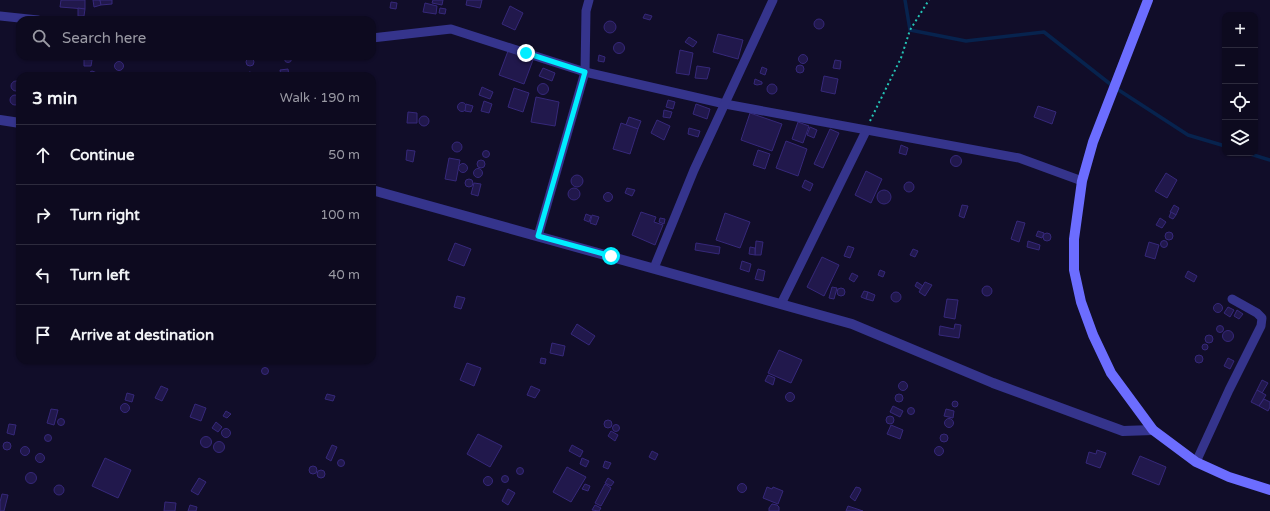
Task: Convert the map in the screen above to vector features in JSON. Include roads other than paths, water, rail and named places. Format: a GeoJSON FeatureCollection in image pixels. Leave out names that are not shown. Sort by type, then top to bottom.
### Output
{"type":"FeatureCollection","features":[{"type":"Feature","properties":{"kind":"main road"},"geometry":{"type":"LineString","coordinates":[[1148,0],[1093,142],[1082,181],[1074,239],[1074,270],[1081,302],[1111,373],[1153,430],[1196,462],[1229,477],[1270,490]]}},
{"type":"Feature","properties":{"kind":"street"},"geometry":{"type":"LineString","coordinates":[[538,236],[585,72],[586,11],[589,0]]}},
{"type":"Feature","properties":{"kind":"street"},"geometry":{"type":"LineString","coordinates":[[654,268],[694,170],[773,0]]}},
{"type":"Feature","properties":{"kind":"street"},"geometry":{"type":"LineString","coordinates":[[0,16],[16,18]]}},
{"type":"Feature","properties":{"kind":"street"},"geometry":{"type":"LineString","coordinates":[[376,38],[451,29],[585,72],[725,104],[1019,158],[1082,181]]}},
{"type":"Feature","properties":{"kind":"street"},"geometry":{"type":"LineString","coordinates":[[0,120],[16,122]]}},
{"type":"Feature","properties":{"kind":"street"},"geometry":{"type":"LineString","coordinates":[[781,304],[866,131]]}},
{"type":"Feature","properties":{"kind":"street"},"geometry":{"type":"LineString","coordinates":[[376,191],[852,324],[993,383],[1123,431],[1153,430]]}},
{"type":"Feature","properties":{"kind":"street"},"geometry":{"type":"LineString","coordinates":[[1196,462],[1229,390],[1261,326],[1262,318],[1258,313],[1232,299]]}},
{"type":"Feature","properties":{"kind":"waterway"},"geometry":{"type":"LineString","coordinates":[[905,0],[910,30],[966,41],[1044,32],[1114,87],[1188,135],[1222,145]]}},
{"type":"Feature","properties":{"kind":"waterway"},"geometry":{"type":"LineString","coordinates":[[1257,156],[1270,160]]}}]}
